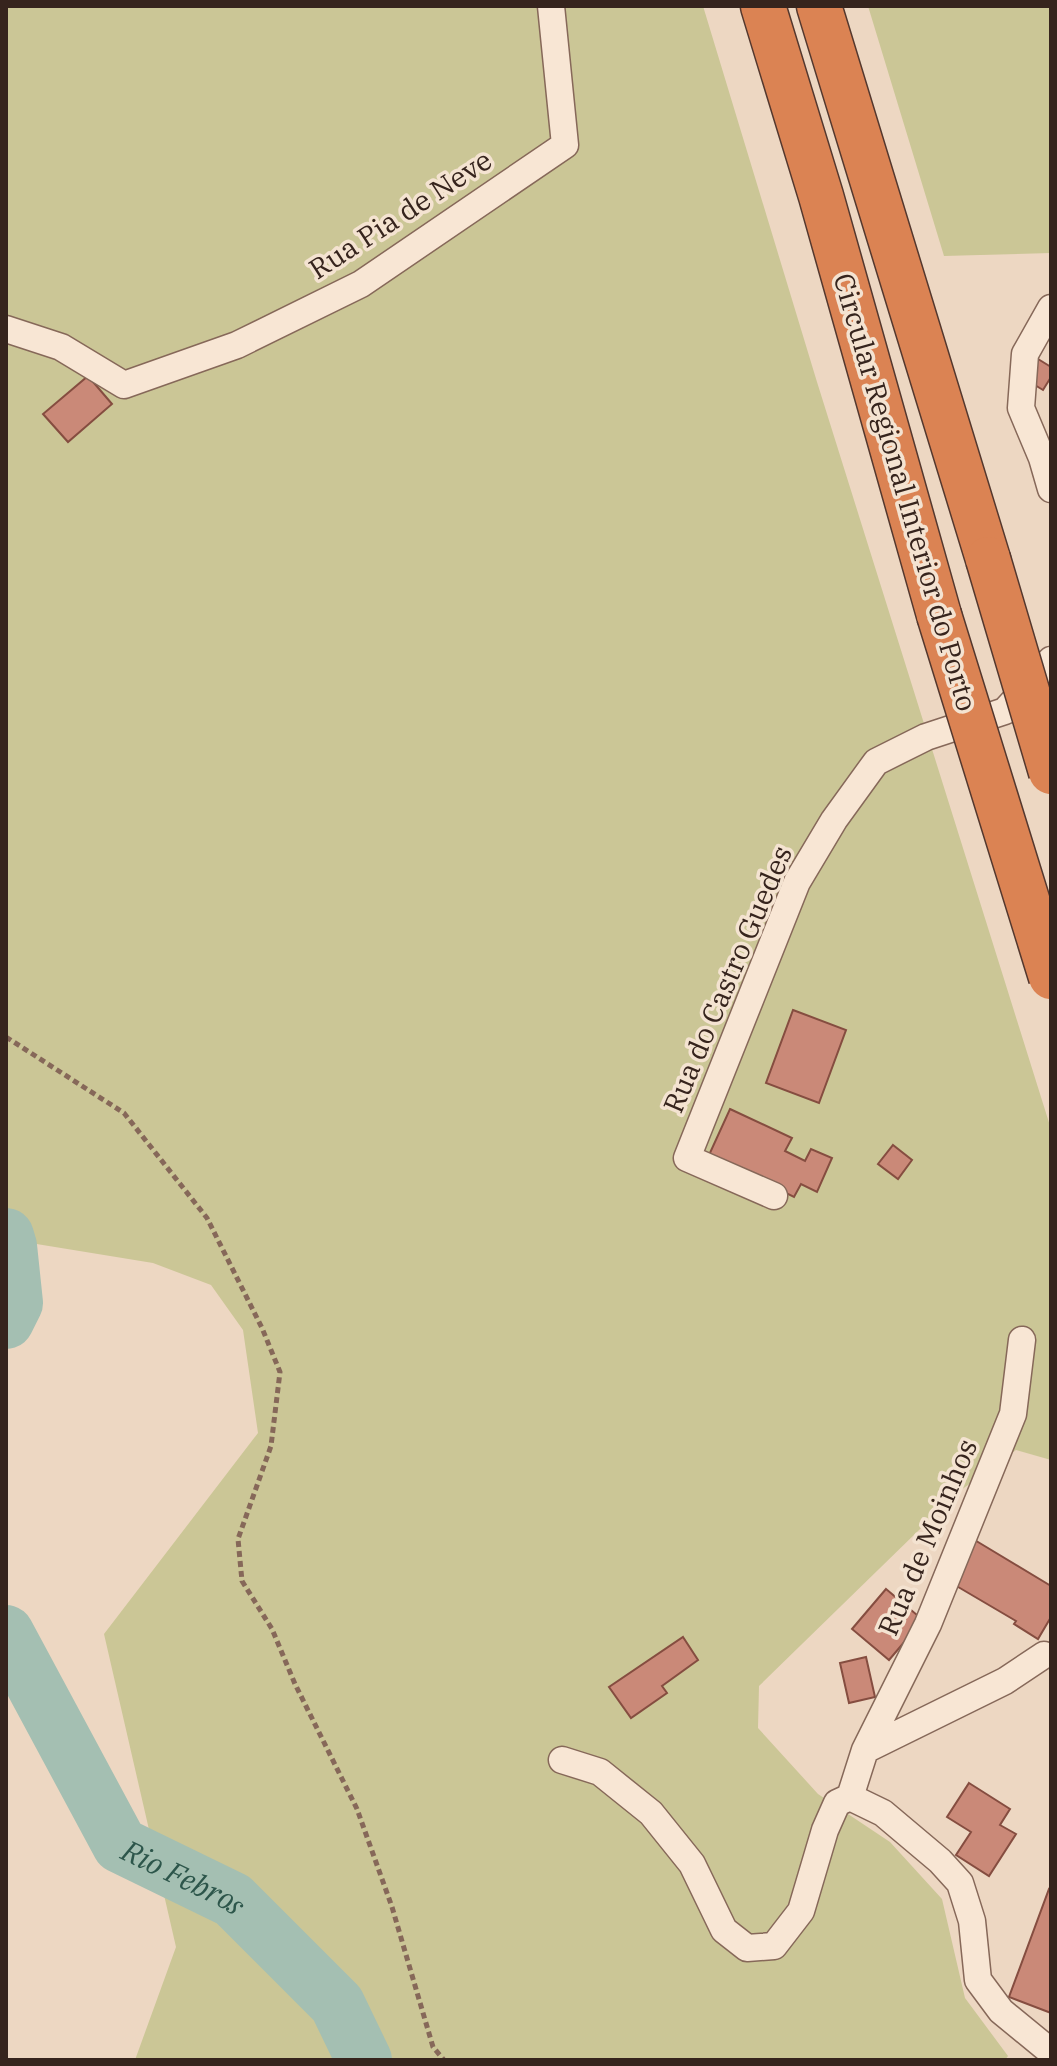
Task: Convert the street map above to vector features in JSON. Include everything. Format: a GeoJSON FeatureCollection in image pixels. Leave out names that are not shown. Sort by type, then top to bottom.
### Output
{"type":"FeatureCollection","features":[{"type":"Feature","properties":{"kind":"highway","name":"Circular Regional Interior do Porto"},"geometry":{"type":"LineString","coordinates":[[763,6],[821,196],[939,615],[1051,977]]}},
{"type":"Feature","properties":{"kind":"highway","name":"Circular Regional Interior do Porto"},"geometry":{"type":"LineString","coordinates":[[819,6],[1051,772]]}},
{"type":"Feature","properties":{"kind":"street","name":"Rua Pia de Neve"},"geometry":{"type":"LineString","coordinates":[[6,329],[61,347],[124,385],[237,345],[361,284],[565,145],[551,6]]}},
{"type":"Feature","properties":{"kind":"street"},"geometry":{"type":"LineString","coordinates":[[1051,308],[1025,354],[1021,408],[1051,489]]}},
{"type":"Feature","properties":{"kind":"street","name":"Rua do Castro Guedes"},"geometry":{"type":"LineString","coordinates":[[774,1196],[687,1158],[797,882],[834,820],[876,762],[926,737],[1005,711],[1051,660]]}},
{"type":"Feature","properties":{"kind":"street","name":"Rua de Moinhos"},"geometry":{"type":"LineString","coordinates":[[562,1760],[600,1772],[651,1813],[692,1864],[724,1930],[747,1948],[774,1946],[801,1911],[825,1830],[837,1803],[850,1797],[865,1750],[928,1624],[1013,1414],[1022,1340]]}},
{"type":"Feature","properties":{"kind":"street"},"geometry":{"type":"LineString","coordinates":[[865,1750],[1005,1681],[1044,1655]]}},
{"type":"Feature","properties":{"kind":"street"},"geometry":{"type":"LineString","coordinates":[[850,1797],[883,1813],[940,1861],[960,1883],[972,1921],[978,1980],[1001,2011],[1051,2052]]}},
{"type":"Feature","properties":{"kind":"path"},"geometry":{"type":"LineString","coordinates":[[6,1037],[124,1113],[207,1218],[262,1328],[280,1372],[271,1446],[238,1539],[242,1581],[272,1629],[295,1684],[357,1809],[392,1907],[433,2047],[444,2060]]}},
{"type":"Feature","properties":{"kind":"shaded area"},"geometry":{"type":"Polygon","coordinates":[[[6,6],[703,6],[817,382],[1051,1129],[1051,1460],[1016,1450],[957,1493],[759,1686],[758,1728],[818,1794],[890,1842],[942,1899],[965,1998],[1008,2056],[1005,2060],[135,2060],[176,1947],[104,1634],[258,1433],[243,1330],[211,1285],[153,1263],[6,1239],[6,6]]]}},
{"type":"Feature","properties":{"kind":"shaded area"},"geometry":{"type":"Polygon","coordinates":[[[868,6],[1051,6],[1051,253],[944,256],[868,6]]]}},
{"type":"Feature","properties":{"kind":"building"},"geometry":{"type":"Polygon","coordinates":[[[1038,359],[1051,367],[1051,377],[1043,390],[1025,379],[1038,359]]]}},
{"type":"Feature","properties":{"kind":"building"},"geometry":{"type":"Polygon","coordinates":[[[88,376],[112,404],[68,442],[43,414],[88,376]]]}},
{"type":"Feature","properties":{"kind":"building"},"geometry":{"type":"Polygon","coordinates":[[[793,1010],[846,1030],[819,1103],[766,1083],[793,1010]]]}},
{"type":"Feature","properties":{"kind":"building"},"geometry":{"type":"Polygon","coordinates":[[[730,1109],[792,1138],[785,1151],[805,1161],[811,1149],[832,1158],[817,1192],[801,1184],[794,1197],[709,1155],[730,1109]]]}},
{"type":"Feature","properties":{"kind":"building"},"geometry":{"type":"Polygon","coordinates":[[[893,1145],[912,1160],[898,1179],[878,1164],[893,1145]]]}},
{"type":"Feature","properties":{"kind":"building"},"geometry":{"type":"Polygon","coordinates":[[[973,1539],[1051,1586],[1051,1617],[1038,1639],[1014,1624],[1016,1621],[948,1581],[973,1539]]]}},
{"type":"Feature","properties":{"kind":"building"},"geometry":{"type":"Polygon","coordinates":[[[886,1589],[923,1620],[889,1660],[852,1629],[886,1589]]]}},
{"type":"Feature","properties":{"kind":"building"},"geometry":{"type":"Polygon","coordinates":[[[683,1637],[698,1660],[662,1686],[667,1693],[631,1718],[609,1687],[683,1637]]]}},
{"type":"Feature","properties":{"kind":"building"},"geometry":{"type":"Polygon","coordinates":[[[866,1657],[875,1697],[849,1703],[840,1663],[866,1657]]]}},
{"type":"Feature","properties":{"kind":"building"},"geometry":{"type":"Polygon","coordinates":[[[969,1783],[1010,1809],[1000,1825],[1016,1834],[989,1876],[956,1855],[971,1832],[947,1817],[969,1783]]]}},
{"type":"Feature","properties":{"kind":"building"},"geometry":{"type":"Polygon","coordinates":[[[1051,1890],[1051,2013],[1009,1997],[1051,1890]]]}},
{"type":"Feature","properties":{"kind":"waterway","name":"Rio Febros"},"geometry":{"type":"LineString","coordinates":[[6,1236],[15,1303],[6,1321]]}},
{"type":"Feature","properties":{"kind":"waterway","name":"Rio Febros"},"geometry":{"type":"LineString","coordinates":[[6,1633],[120,1845],[233,1900],[337,2004],[364,2060]]}}]}
